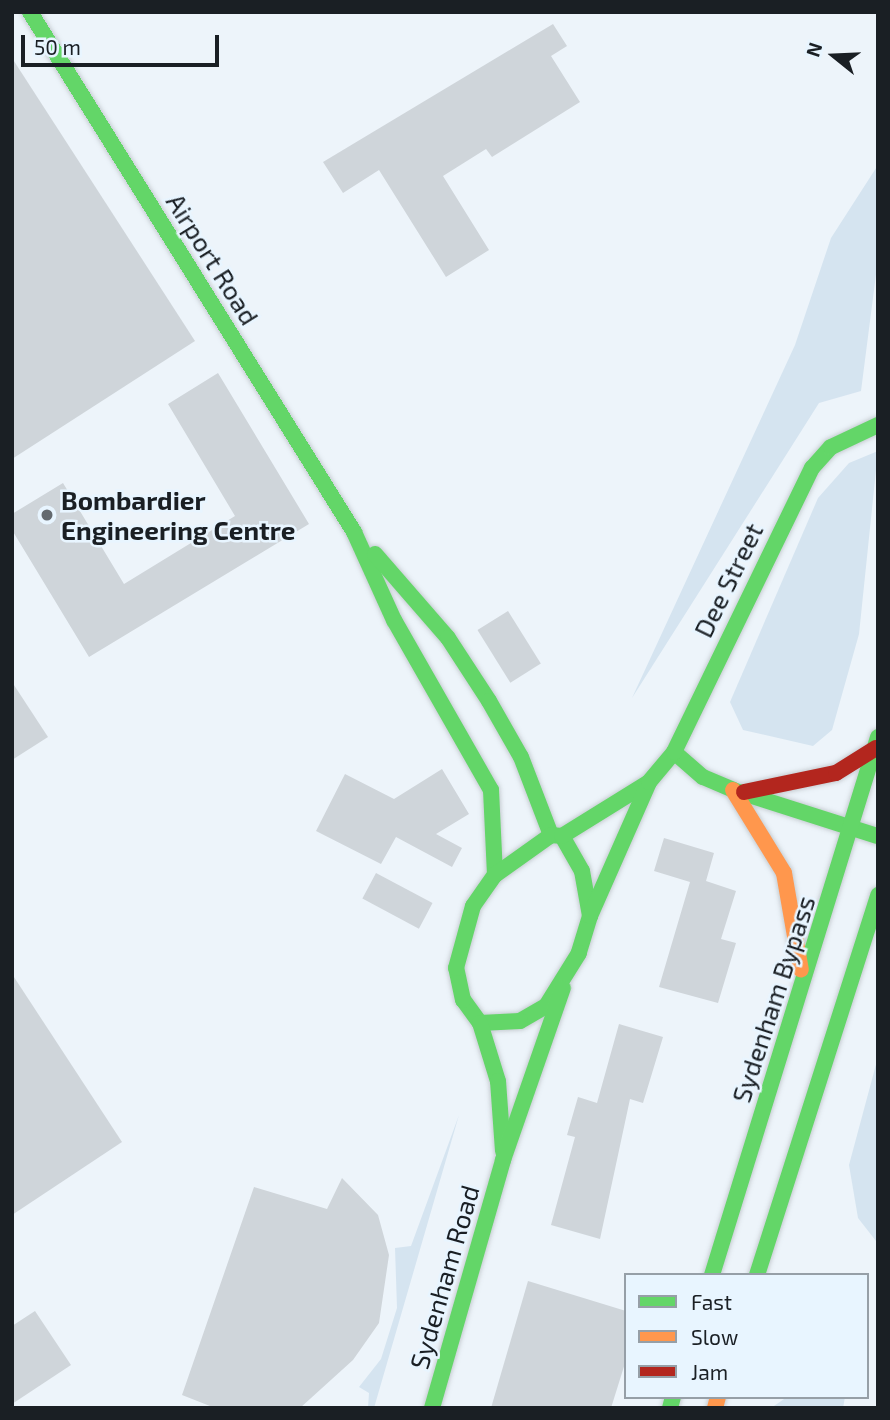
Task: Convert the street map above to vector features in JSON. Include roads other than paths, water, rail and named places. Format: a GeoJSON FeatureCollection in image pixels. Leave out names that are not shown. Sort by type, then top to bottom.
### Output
{"type":"FeatureCollection","features":[{"type":"Feature","properties":{"kind":"main road","name":"Airport Road"},"geometry":{"type":"LineString","coordinates":[[30,12],[355,532],[394,620],[491,790],[495,875]]}},
{"type":"Feature","properties":{"kind":"main road","name":"Dee Street"},"geometry":{"type":"LineString","coordinates":[[590,916],[649,782],[674,752],[813,468],[831,447],[878,425]]}},
{"type":"Feature","properties":{"kind":"main road","name":"Airport Road"},"geometry":{"type":"LineString","coordinates":[[355,532],[455,648],[522,757],[557,835],[579,863],[590,916]]}},
{"type":"Feature","properties":{"kind":"main road"},"geometry":{"type":"LineString","coordinates":[[737,791],[835,773],[877,742]]}},
{"type":"Feature","properties":{"kind":"main road","name":"Sydenham Bypass"},"geometry":{"type":"LineString","coordinates":[[713,1273],[877,742]]}},
{"type":"Feature","properties":{"kind":"main road"},"geometry":{"type":"LineString","coordinates":[[674,752],[703,777],[737,791],[878,837]]}},
{"type":"Feature","properties":{"kind":"main road","name":"Dee Street"},"geometry":{"type":"LineString","coordinates":[[495,875],[557,835],[649,782]]}},
{"type":"Feature","properties":{"kind":"main road"},"geometry":{"type":"LineString","coordinates":[[737,791],[784,873],[802,988]]}},
{"type":"Feature","properties":{"kind":"main road","name":"Sydenham Road"},"geometry":{"type":"LineString","coordinates":[[495,875],[473,906],[456,968],[463,1000],[480,1023],[498,1081],[503,1160]]}},
{"type":"Feature","properties":{"kind":"main road"},"geometry":{"type":"LineString","coordinates":[[758,1273],[878,895]]}},
{"type":"Feature","properties":{"kind":"main road","name":"Sydenham Road"},"geometry":{"type":"LineString","coordinates":[[432,1408],[503,1160],[536,1083],[563,988],[590,916]]}},
{"type":"Feature","properties":{"kind":"main road"},"geometry":{"type":"LineString","coordinates":[[480,1023],[520,1021],[563,988]]}},
{"type":"Feature","properties":{"kind":"place","name":"Bombardier Engineering Centre"},"geometry":{"type":"Point","coordinates":[47,515]}}]}
